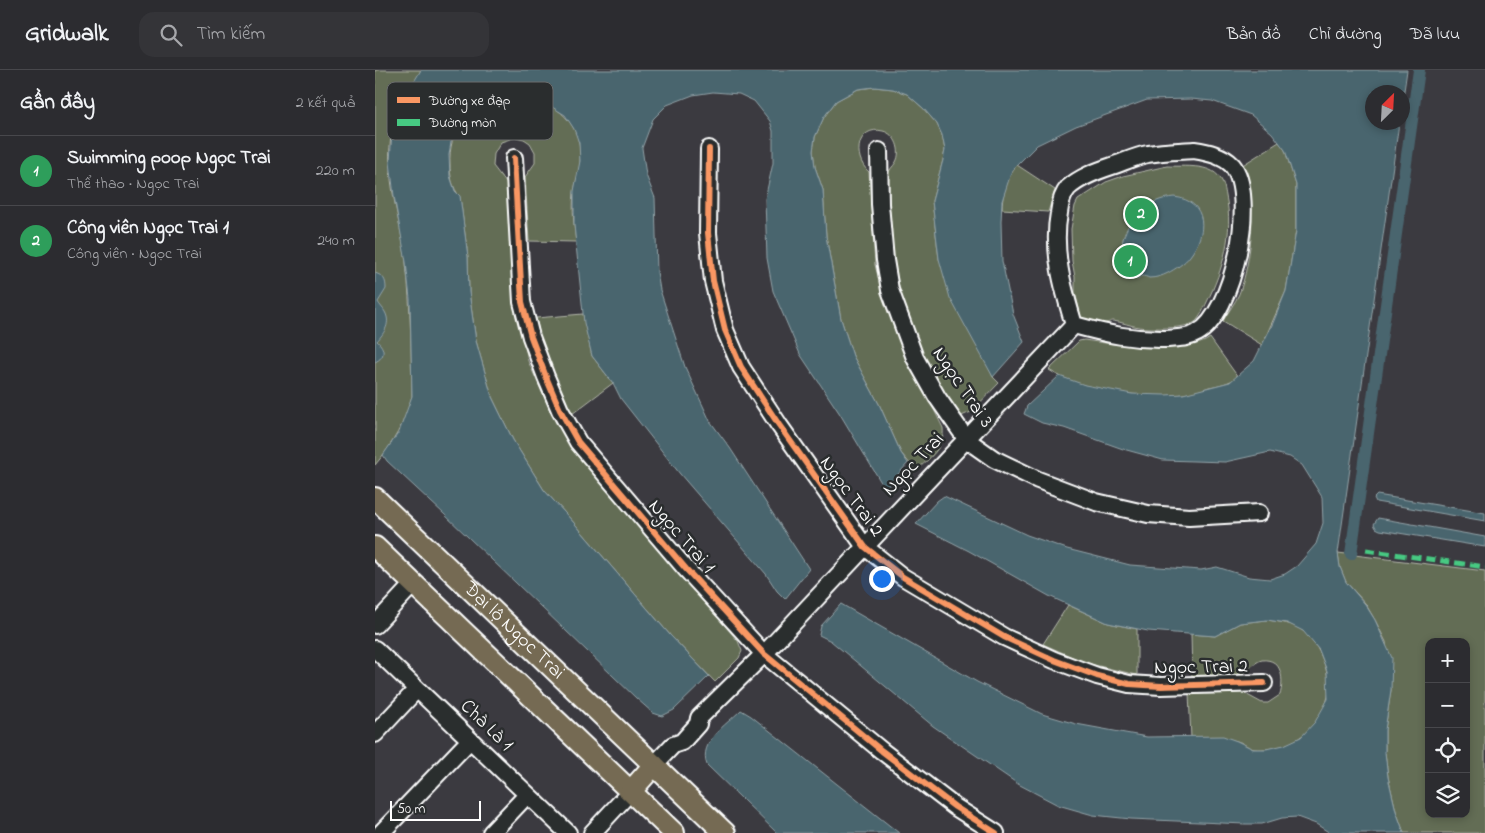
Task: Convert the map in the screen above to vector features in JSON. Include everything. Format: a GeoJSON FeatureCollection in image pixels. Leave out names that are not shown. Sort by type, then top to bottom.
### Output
{"type":"FeatureCollection","features":[{"type":"Feature","properties":{"kind":"main road","name":"Đại lộ Ngọc Trai"},"geometry":{"type":"LineString","coordinates":[[375,498],[725,833]]}},
{"type":"Feature","properties":{"kind":"main road","name":"Đại lộ Ngọc Trai"},"geometry":{"type":"LineString","coordinates":[[375,547],[674,833]]}},
{"type":"Feature","properties":{"kind":"main road"},"geometry":{"type":"LineString","coordinates":[[631,791],[654,765]]}},
{"type":"Feature","properties":{"kind":"street","name":"Ngọc Trai 2"},"geometry":{"type":"LineString","coordinates":[[709,149],[708,233],[713,281],[725,330],[741,367],[865,548],[903,577],[1004,636],[1054,660],[1097,676],[1129,684],[1161,686],[1264,683]]}},
{"type":"Feature","properties":{"kind":"street","name":"Ngọc Trai 3"},"geometry":{"type":"LineString","coordinates":[[879,151],[879,204],[890,290],[915,358],[937,397],[967,440],[994,459],[1038,480],[1096,502],[1148,514],[1189,517],[1259,513]]}},
{"type":"Feature","properties":{"kind":"street"},"geometry":{"type":"LineString","coordinates":[[1171,151],[1201,151],[1221,157],[1232,165],[1239,176],[1243,190],[1240,242],[1233,274],[1223,300],[1206,328],[1195,334],[1180,338],[1144,340],[1107,334],[1074,325],[1064,293],[1056,247],[1056,230],[1060,205],[1063,196],[1069,188],[1095,172],[1147,154],[1171,151]]}},
{"type":"Feature","properties":{"kind":"street","name":"Ngọc Trai 1"},"geometry":{"type":"LineString","coordinates":[[514,158],[522,302],[531,337],[560,410],[578,442],[685,569],[764,654],[940,796],[996,833]]}},
{"type":"Feature","properties":{"kind":"street","name":"Ngọc Trai"},"geometry":{"type":"LineString","coordinates":[[654,765],[673,745],[675,737],[691,720],[699,718],[764,654],[1074,325]]}},
{"type":"Feature","properties":{"kind":"street"},"geometry":{"type":"LineString","coordinates":[[375,625],[415,584]]}},
{"type":"Feature","properties":{"kind":"street","name":"Chà Là 1"},"geometry":{"type":"LineString","coordinates":[[375,649],[568,833]]}},
{"type":"Feature","properties":{"kind":"street"},"geometry":{"type":"LineString","coordinates":[[375,734],[417,689]]}},
{"type":"Feature","properties":{"kind":"street"},"geometry":{"type":"LineString","coordinates":[[381,833],[470,740]]}},
{"type":"Feature","properties":{"kind":"street"},"geometry":{"type":"LineString","coordinates":[[592,833],[631,791]]}},
{"type":"Feature","properties":{"kind":"street"},"geometry":{"type":"LineString","coordinates":[[491,833],[527,795]]}},
{"type":"Feature","properties":{"kind":"green space"},"geometry":{"type":"Polygon","coordinates":[[[375,70],[421,70],[415,82],[387,82],[387,140],[391,140],[391,181],[404,247],[408,280],[412,396],[398,432],[375,465],[375,70]]]}},
{"type":"Feature","properties":{"kind":"green space"},"geometry":{"type":"Polygon","coordinates":[[[874,87],[893,89],[907,94],[937,124],[942,135],[945,150],[932,201],[939,259],[993,377],[999,383],[971,412],[959,417],[953,414],[911,326],[895,280],[891,256],[887,189],[890,170],[898,158],[897,144],[888,133],[883,131],[874,130],[868,133],[863,137],[859,150],[863,165],[869,172],[875,265],[885,302],[908,357],[943,428],[939,447],[916,471],[901,453],[879,404],[853,356],[841,319],[826,236],[823,190],[815,167],[813,151],[815,137],[824,117],[836,101],[858,89],[874,87]]]}},
{"type":"Feature","properties":{"kind":"green space"},"geometry":{"type":"Polygon","coordinates":[[[553,108],[566,117],[572,126],[580,149],[580,163],[573,199],[576,242],[529,241],[525,177],[535,163],[535,152],[530,143],[526,140],[553,140],[553,108]]]}},
{"type":"Feature","properties":{"kind":"green space"},"geometry":{"type":"Polygon","coordinates":[[[507,140],[501,142],[494,154],[493,166],[507,184],[516,301],[528,361],[556,423],[581,459],[738,641],[742,651],[739,658],[715,682],[670,635],[544,490],[513,440],[492,397],[476,341],[469,292],[468,257],[460,197],[451,177],[450,153],[452,141],[507,140]]]}},
{"type":"Feature","properties":{"kind":"green space"},"geometry":{"type":"Polygon","coordinates":[[[1279,142],[1285,150],[1296,185],[1296,231],[1286,291],[1262,345],[1223,321],[1239,294],[1250,248],[1252,211],[1247,178],[1241,166],[1279,142]]]}},
{"type":"Feature","properties":{"kind":"green space"},"geometry":{"type":"Polygon","coordinates":[[[1017,165],[1055,190],[1048,212],[1002,209],[1010,174],[1017,165]]]}},
{"type":"Feature","properties":{"kind":"green space"},"geometry":{"type":"Polygon","coordinates":[[[1167,166],[1196,167],[1210,170],[1220,178],[1225,189],[1229,224],[1226,250],[1218,277],[1200,315],[1195,322],[1184,326],[1160,328],[1139,327],[1113,321],[1103,324],[1081,317],[1075,292],[1071,229],[1075,206],[1078,200],[1106,182],[1167,166]]]}},
{"type":"Feature","properties":{"kind":"green space"},"geometry":{"type":"Polygon","coordinates":[[[583,314],[592,356],[613,383],[572,414],[543,350],[536,318],[583,314]]]}},
{"type":"Feature","properties":{"kind":"green space"},"geometry":{"type":"Polygon","coordinates":[[[1210,338],[1238,377],[1224,384],[1190,393],[1152,396],[1114,392],[1077,383],[1049,370],[1079,341],[1084,340],[1130,346],[1168,347],[1200,343],[1210,338]]]}},
{"type":"Feature","properties":{"kind":"green space"},"geometry":{"type":"Polygon","coordinates":[[[1338,553],[1485,571],[1485,833],[1404,833],[1396,811],[1388,777],[1385,752],[1385,730],[1391,690],[1386,642],[1365,603],[1346,582],[1340,567],[1338,553]]]}},
{"type":"Feature","properties":{"kind":"green space"},"geometry":{"type":"Polygon","coordinates":[[[1068,605],[1108,623],[1137,629],[1137,675],[1086,663],[1043,644],[1068,605]]]}},
{"type":"Feature","properties":{"kind":"green space"},"geometry":{"type":"Polygon","coordinates":[[[1267,620],[1286,623],[1299,628],[1309,636],[1319,652],[1327,672],[1329,692],[1321,715],[1311,728],[1298,738],[1273,748],[1254,749],[1232,740],[1191,738],[1189,693],[1240,691],[1262,703],[1268,703],[1280,695],[1282,677],[1274,663],[1269,660],[1262,660],[1239,674],[1192,677],[1191,634],[1215,636],[1240,623],[1267,620]]]}},
{"type":"Feature","properties":{"kind":"water"},"geometry":{"type":"Polygon","coordinates":[[[421,70],[1407,70],[1405,85],[1365,85],[1365,130],[1398,130],[1338,553],[1340,567],[1346,582],[1365,604],[1375,620],[1392,658],[1391,690],[1385,730],[1385,752],[1388,777],[1396,811],[1404,833],[1330,833],[1316,824],[1297,817],[1282,818],[1262,824],[1131,819],[1093,815],[1058,805],[1018,784],[933,726],[831,641],[819,635],[821,626],[841,604],[977,682],[1042,714],[1076,724],[1147,737],[1223,736],[1253,749],[1266,749],[1284,745],[1301,737],[1315,722],[1328,699],[1327,671],[1319,650],[1303,631],[1287,623],[1267,620],[1240,623],[1215,636],[1148,631],[1108,623],[1049,596],[916,524],[944,496],[1027,535],[1067,549],[1130,565],[1201,570],[1217,567],[1249,577],[1270,579],[1285,574],[1297,566],[1316,544],[1323,523],[1322,497],[1302,465],[1290,457],[1270,452],[1225,462],[1163,460],[1123,449],[1064,428],[1042,423],[1024,414],[1027,406],[1059,376],[1085,385],[1132,394],[1183,394],[1230,382],[1254,361],[1286,291],[1296,231],[1296,185],[1285,150],[1272,133],[1251,115],[1212,101],[1191,99],[1147,100],[1076,126],[1037,145],[1012,170],[1002,201],[1002,261],[1013,314],[1024,342],[993,377],[950,298],[939,259],[932,201],[945,150],[942,135],[937,124],[907,94],[893,89],[874,87],[858,89],[836,101],[824,117],[815,137],[813,151],[815,167],[823,190],[826,236],[841,319],[853,356],[879,404],[901,453],[908,463],[885,489],[840,414],[800,354],[773,291],[767,258],[765,199],[773,163],[773,131],[770,121],[754,101],[739,94],[713,92],[693,95],[667,105],[653,119],[642,148],[646,175],[655,198],[657,272],[660,290],[685,367],[710,421],[730,448],[809,569],[785,599],[777,591],[766,574],[680,474],[621,399],[613,383],[592,356],[584,323],[574,225],[574,191],[580,161],[579,143],[574,129],[565,115],[553,108],[553,82],[414,82],[421,70]]]}},
{"type":"Feature","properties":{"kind":"water"},"geometry":{"type":"Polygon","coordinates":[[[391,140],[452,140],[449,155],[450,176],[455,191],[460,196],[468,257],[469,292],[476,341],[492,397],[513,440],[544,490],[670,635],[709,676],[674,710],[662,716],[653,713],[387,461],[383,455],[399,432],[412,396],[410,299],[406,262],[390,162],[391,140]]]}},
{"type":"Feature","properties":{"kind":"water"},"geometry":{"type":"Polygon","coordinates":[[[1174,197],[1194,205],[1199,212],[1202,229],[1196,247],[1185,261],[1166,274],[1152,278],[1132,277],[1122,270],[1124,257],[1123,242],[1126,230],[1136,216],[1149,205],[1165,198],[1174,197]]]}},
{"type":"Feature","properties":{"kind":"water"},"geometry":{"type":"Polygon","coordinates":[[[375,273],[381,276],[386,283],[386,289],[378,302],[387,316],[387,324],[385,331],[377,341],[383,349],[383,355],[375,362],[375,273]]]}},
{"type":"Feature","properties":{"kind":"water"},"geometry":{"type":"Polygon","coordinates":[[[1377,495],[1485,513],[1485,521],[1376,502],[1374,498],[1377,495]]]}},
{"type":"Feature","properties":{"kind":"water"},"geometry":{"type":"Polygon","coordinates":[[[1378,518],[1485,537],[1485,547],[1380,530],[1374,524],[1378,518]]]}},
{"type":"Feature","properties":{"kind":"water"},"geometry":{"type":"Polygon","coordinates":[[[741,710],[899,833],[777,833],[707,765],[706,749],[710,741],[741,710]]]}},
{"type":"Feature","properties":{"kind":"waterway"},"geometry":{"type":"LineString","coordinates":[[1351,554],[1419,70]]}},
{"type":"Feature","properties":{"kind":"marked path"},"geometry":{"type":"LineString","coordinates":[[1366,550],[1485,567]]}},
{"type":"Feature","properties":{"kind":"cycle path"},"geometry":{"type":"LineString","coordinates":[[709,149],[708,233],[713,281],[725,330],[741,367],[779,425],[865,547],[903,577],[1004,637],[1054,660],[1097,676],[1129,684],[1161,686],[1264,683]]}},
{"type":"Feature","properties":{"kind":"cycle path"},"geometry":{"type":"LineString","coordinates":[[514,158],[522,302],[531,337],[546,377],[560,410],[578,442],[686,569],[764,654],[882,751],[955,807],[996,833]]}},
{"type":"Feature","properties":{"kind":"place","name":"Công viên Ngọc Trai 1"},"geometry":{"type":"Point","coordinates":[1141,214]}},
{"type":"Feature","properties":{"kind":"place","name":"Swimming poop Ngọc Trai"},"geometry":{"type":"Point","coordinates":[1130,261]}}]}
